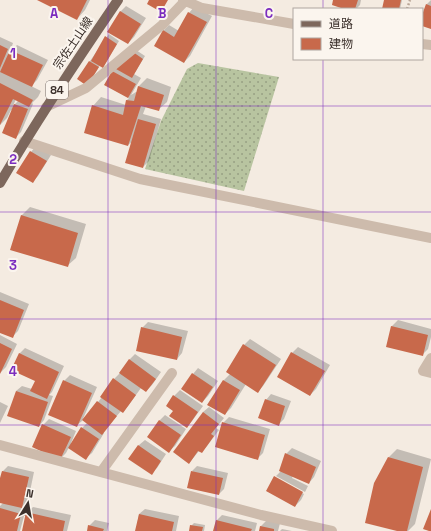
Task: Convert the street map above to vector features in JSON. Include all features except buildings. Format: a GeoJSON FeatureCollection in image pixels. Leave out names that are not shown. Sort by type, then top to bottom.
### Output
{"type":"FeatureCollection","features":[{"type":"Feature","properties":{"kind":"main road","name":"宗佐土山線"},"geometry":{"type":"LineString","coordinates":[[0,183],[24,141],[118,0]]}},
{"type":"Feature","properties":{"kind":"street"},"geometry":{"type":"LineString","coordinates":[[46,107],[86,88],[162,25],[185,0],[202,8],[293,24]]}},
{"type":"Feature","properties":{"kind":"street"},"geometry":{"type":"LineString","coordinates":[[24,141],[140,179],[431,238]]}},
{"type":"Feature","properties":{"kind":"street"},"geometry":{"type":"LineString","coordinates":[[431,358],[423,371],[431,373]]}},
{"type":"Feature","properties":{"kind":"street"},"geometry":{"type":"LineString","coordinates":[[101,472],[172,373]]}},
{"type":"Feature","properties":{"kind":"street"},"geometry":{"type":"LineString","coordinates":[[0,445],[261,515],[332,531]]}},
{"type":"Feature","properties":{"kind":"green space"},"geometry":{"type":"Polygon","coordinates":[[[198,63],[279,77],[244,191],[145,169],[161,121],[187,69],[198,63]]]}}]}
